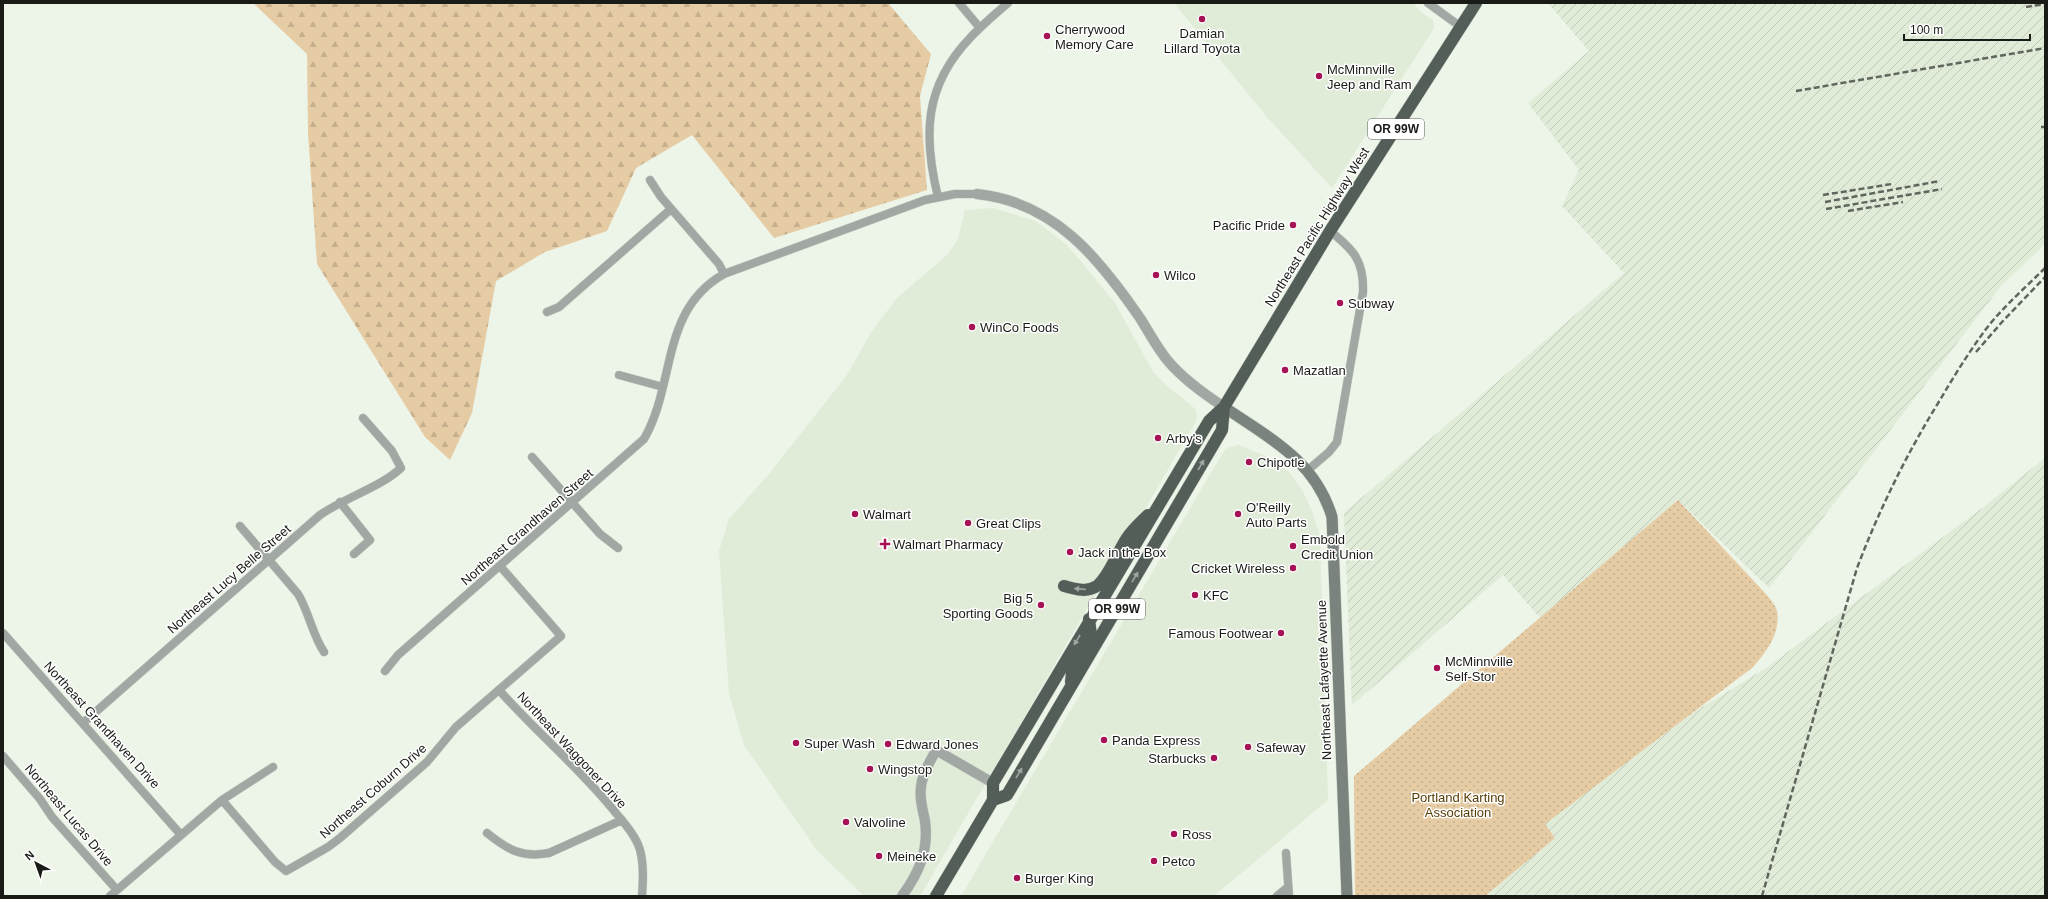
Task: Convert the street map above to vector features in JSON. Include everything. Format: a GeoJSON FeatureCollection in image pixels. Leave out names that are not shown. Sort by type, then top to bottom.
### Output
{"type":"FeatureCollection","features":[{"type":"Feature","properties":{"kind":"highway","name":"Northeast Pacific Highway West"},"geometry":{"type":"LineString","coordinates":[[993,783],[1089,619],[1101,603],[1208,421],[1224,407],[1330,231],[1476,3]]}},
{"type":"Feature","properties":{"kind":"highway","name":"Northeast Pacific Highway West"},"geometry":{"type":"LineString","coordinates":[[936,896],[993,800],[1006,795],[1109,622],[1222,430],[1224,407]]}},
{"type":"Feature","properties":{"kind":"highway"},"geometry":{"type":"LineString","coordinates":[[1064,586],[1079,590],[1097,586],[1103,579],[1132,531],[1160,503]]}},
{"type":"Feature","properties":{"kind":"highway"},"geometry":{"type":"LineString","coordinates":[[1109,622],[1106,616],[1109,604],[1147,540],[1150,521]]}},
{"type":"Feature","properties":{"kind":"highway"},"geometry":{"type":"LineString","coordinates":[[1070,687],[1073,664],[1091,635],[1089,619]]}},
{"type":"Feature","properties":{"kind":"highway"},"geometry":{"type":"LineString","coordinates":[[993,783],[993,800]]}},
{"type":"Feature","properties":{"kind":"main road","name":"Northeast Lafayette Avenue"},"geometry":{"type":"LineString","coordinates":[[1224,407],[1276,442],[1308,470],[1326,499],[1332,517],[1347,896]]}},
{"type":"Feature","properties":{"kind":"street"},"geometry":{"type":"LineString","coordinates":[[959,3],[980,28]]}},
{"type":"Feature","properties":{"kind":"street"},"geometry":{"type":"LineString","coordinates":[[1008,3],[980,28],[958,51],[946,69],[934,95],[928,128],[930,158],[938,197],[977,194],[995,196],[1027,206],[1044,214],[1070,234],[1083,247],[1122,293],[1162,354],[1176,370],[1224,407]]}},
{"type":"Feature","properties":{"kind":"street"},"geometry":{"type":"LineString","coordinates":[[1428,3],[1461,26]]}},
{"type":"Feature","properties":{"kind":"street"},"geometry":{"type":"LineString","coordinates":[[650,180],[660,197],[719,264],[724,274]]}},
{"type":"Feature","properties":{"kind":"street","name":"Northeast Grandhaven Street"},"geometry":{"type":"LineString","coordinates":[[385,671],[398,655],[573,503],[644,439],[654,419],[678,330],[685,313],[695,296],[711,281],[724,274],[938,197]]}},
{"type":"Feature","properties":{"kind":"street"},"geometry":{"type":"LineString","coordinates":[[547,312],[559,307],[671,209]]}},
{"type":"Feature","properties":{"kind":"street"},"geometry":{"type":"LineString","coordinates":[[1308,470],[1329,452],[1337,442],[1363,292],[1362,269],[1359,261],[1345,243],[1330,231]]}},
{"type":"Feature","properties":{"kind":"street"},"geometry":{"type":"LineString","coordinates":[[619,375],[663,387]]}},
{"type":"Feature","properties":{"kind":"street","name":"Northeast Lucy Belle Street"},"geometry":{"type":"LineString","coordinates":[[83,723],[320,515],[340,502],[390,476],[401,468],[392,451],[363,418]]}},
{"type":"Feature","properties":{"kind":"street"},"geometry":{"type":"LineString","coordinates":[[532,457],[600,534],[618,548]]}},
{"type":"Feature","properties":{"kind":"street"},"geometry":{"type":"LineString","coordinates":[[340,502],[370,540],[354,554]]}},
{"type":"Feature","properties":{"kind":"street"},"geometry":{"type":"LineString","coordinates":[[240,526],[298,594],[305,605],[316,640],[324,652]]}},
{"type":"Feature","properties":{"kind":"street","name":"Northeast Coburn Drive"},"geometry":{"type":"LineString","coordinates":[[222,800],[275,862],[286,871],[328,848],[340,838],[427,762],[456,727],[561,636],[500,566]]}},
{"type":"Feature","properties":{"kind":"street","name":"Northeast Grandhaven Drive"},"geometry":{"type":"LineString","coordinates":[[3,633],[181,835]]}},
{"type":"Feature","properties":{"kind":"street","name":"Northeast Waggoner Drive"},"geometry":{"type":"LineString","coordinates":[[499,690],[522,716],[586,778],[634,836],[640,849],[643,866],[642,896]]}},
{"type":"Feature","properties":{"kind":"street"},"geometry":{"type":"LineString","coordinates":[[902,896],[922,862],[926,846],[920,787],[925,770],[936,750],[993,783]]}},
{"type":"Feature","properties":{"kind":"street","name":"Northeast Lucas Drive"},"geometry":{"type":"LineString","coordinates":[[3,756],[40,798],[52,817],[116,890]]}},
{"type":"Feature","properties":{"kind":"street"},"geometry":{"type":"LineString","coordinates":[[110,896],[222,800],[273,767]]}},
{"type":"Feature","properties":{"kind":"street"},"geometry":{"type":"LineString","coordinates":[[487,833],[509,850],[538,855],[549,853],[622,820]]}},
{"type":"Feature","properties":{"kind":"street"},"geometry":{"type":"LineString","coordinates":[[1286,853],[1289,896]]}},
{"type":"Feature","properties":{"kind":"street"},"geometry":{"type":"LineString","coordinates":[[1277,896],[1288,887]]}},
{"type":"Feature","properties":{"kind":"shaded area","name":"McMinnville Jeep and Ram"},"geometry":{"type":"Polygon","coordinates":[[[1174,3],[1413,3],[1422,13],[1433,20],[1434,28],[1332,188],[1267,117],[1174,3]]]}},
{"type":"Feature","properties":{"kind":"shaded area"},"geometry":{"type":"Polygon","coordinates":[[[1548,3],[2045,3],[2045,244],[2001,286],[1769,588],[1678,500],[1540,618],[1503,575],[1352,705],[1344,513],[1624,273],[1562,206],[1579,170],[1528,103],[1589,51],[1548,3]]]}},
{"type":"Feature","properties":{"kind":"shaded area"},"geometry":{"type":"Polygon","coordinates":[[[993,208],[1036,221],[1068,246],[1115,303],[1153,372],[1167,386],[1196,410],[1197,417],[1195,423],[920,896],[864,896],[816,849],[744,745],[729,693],[719,551],[729,519],[769,474],[847,375],[872,331],[897,298],[948,254],[958,239],[965,210],[993,208]]]}},
{"type":"Feature","properties":{"kind":"shaded area"},"geometry":{"type":"Polygon","coordinates":[[[1239,445],[1270,458],[1289,472],[1302,490],[1312,511],[1320,536],[1328,800],[1214,896],[961,896],[1224,451],[1230,447],[1239,445]]]}},
{"type":"Feature","properties":{"kind":"shaded area"},"geometry":{"type":"Polygon","coordinates":[[[2045,458],[2045,896],[1485,896],[1555,838],[1544,824],[1691,714],[1766,668],[1985,506],[2045,458]]]}},
{"type":"Feature","properties":{"kind":"green space"},"geometry":{"type":"Polygon","coordinates":[[[253,3],[888,3],[931,54],[920,96],[927,190],[774,238],[692,135],[636,168],[607,231],[545,252],[496,281],[472,413],[450,460],[425,437],[317,264],[308,133],[307,54],[253,3]]]}},
{"type":"Feature","properties":{"kind":"green space","name":"Portland Karting Association"},"geometry":{"type":"Polygon","coordinates":[[[1678,500],[1767,595],[1777,611],[1778,619],[1775,635],[1757,662],[1752,668],[1545,824],[1555,838],[1485,896],[1355,896],[1354,776],[1678,500]]]}},
{"type":"Feature","properties":{"kind":"railway"},"geometry":{"type":"LineString","coordinates":[[2026,7],[2045,4]]}},
{"type":"Feature","properties":{"kind":"railway"},"geometry":{"type":"LineString","coordinates":[[1796,91],[2045,48]]}},
{"type":"Feature","properties":{"kind":"railway"},"geometry":{"type":"LineString","coordinates":[[1825,202],[1940,181]]}},
{"type":"Feature","properties":{"kind":"railway"},"geometry":{"type":"LineString","coordinates":[[1823,195],[1892,184]]}},
{"type":"Feature","properties":{"kind":"railway"},"geometry":{"type":"LineString","coordinates":[[1826,209],[1942,189]]}},
{"type":"Feature","properties":{"kind":"railway"},"geometry":{"type":"LineString","coordinates":[[1848,211],[1903,202]]}},
{"type":"Feature","properties":{"kind":"railway"},"geometry":{"type":"LineString","coordinates":[[1762,896],[1857,568],[1884,503],[1916,441],[1974,346],[2000,313],[2045,268]]}},
{"type":"Feature","properties":{"kind":"railway"},"geometry":{"type":"LineString","coordinates":[[1976,352],[2045,277]]}},
{"type":"Feature","properties":{"kind":"place","name":"Damian Lillard Toyota"},"geometry":{"type":"Point","coordinates":[1202,19]}},
{"type":"Feature","properties":{"kind":"place","name":"Cherrywood Memory Care"},"geometry":{"type":"Point","coordinates":[1047,36]}},
{"type":"Feature","properties":{"kind":"place","name":"McMinnville Jeep and Ram"},"geometry":{"type":"Point","coordinates":[1319,76]}},
{"type":"Feature","properties":{"kind":"place","name":"Pacific Pride"},"geometry":{"type":"Point","coordinates":[1293,225]}},
{"type":"Feature","properties":{"kind":"place","name":"Wilco"},"geometry":{"type":"Point","coordinates":[1156,275]}},
{"type":"Feature","properties":{"kind":"place","name":"Subway"},"geometry":{"type":"Point","coordinates":[1340,303]}},
{"type":"Feature","properties":{"kind":"place","name":"WinCo Foods"},"geometry":{"type":"Point","coordinates":[972,327]}},
{"type":"Feature","properties":{"kind":"place","name":"Mazatlan"},"geometry":{"type":"Point","coordinates":[1285,370]}},
{"type":"Feature","properties":{"kind":"place","name":"Arby's"},"geometry":{"type":"Point","coordinates":[1158,438]}},
{"type":"Feature","properties":{"kind":"place","name":"Chipotle"},"geometry":{"type":"Point","coordinates":[1249,462]}},
{"type":"Feature","properties":{"kind":"place","name":"Walmart"},"geometry":{"type":"Point","coordinates":[855,514]}},
{"type":"Feature","properties":{"kind":"place","name":"O'Reilly Auto Parts"},"geometry":{"type":"Point","coordinates":[1238,514]}},
{"type":"Feature","properties":{"kind":"place","name":"Great Clips"},"geometry":{"type":"Point","coordinates":[968,523]}},
{"type":"Feature","properties":{"kind":"place","name":"Walmart Pharmacy"},"geometry":{"type":"Point","coordinates":[885,544]}},
{"type":"Feature","properties":{"kind":"place","name":"Embold Credit Union"},"geometry":{"type":"Point","coordinates":[1293,546]}},
{"type":"Feature","properties":{"kind":"place","name":"Jack in the Box"},"geometry":{"type":"Point","coordinates":[1070,552]}},
{"type":"Feature","properties":{"kind":"place","name":"Cricket Wireless"},"geometry":{"type":"Point","coordinates":[1293,568]}},
{"type":"Feature","properties":{"kind":"place","name":"KFC"},"geometry":{"type":"Point","coordinates":[1195,595]}},
{"type":"Feature","properties":{"kind":"place","name":"Big 5 Sporting Goods"},"geometry":{"type":"Point","coordinates":[1041,605]}},
{"type":"Feature","properties":{"kind":"place","name":"Famous Footwear"},"geometry":{"type":"Point","coordinates":[1281,633]}},
{"type":"Feature","properties":{"kind":"place","name":"McMinnville Self-Stor"},"geometry":{"type":"Point","coordinates":[1437,668]}},
{"type":"Feature","properties":{"kind":"place","name":"Panda Express"},"geometry":{"type":"Point","coordinates":[1104,740]}},
{"type":"Feature","properties":{"kind":"place","name":"Super Wash"},"geometry":{"type":"Point","coordinates":[796,743]}},
{"type":"Feature","properties":{"kind":"place","name":"Edward Jones"},"geometry":{"type":"Point","coordinates":[888,744]}},
{"type":"Feature","properties":{"kind":"place","name":"Safeway"},"geometry":{"type":"Point","coordinates":[1248,747]}},
{"type":"Feature","properties":{"kind":"place","name":"Starbucks"},"geometry":{"type":"Point","coordinates":[1214,758]}},
{"type":"Feature","properties":{"kind":"place","name":"Wingstop"},"geometry":{"type":"Point","coordinates":[870,769]}},
{"type":"Feature","properties":{"kind":"place","name":"Valvoline"},"geometry":{"type":"Point","coordinates":[846,822]}},
{"type":"Feature","properties":{"kind":"place","name":"Ross"},"geometry":{"type":"Point","coordinates":[1174,834]}},
{"type":"Feature","properties":{"kind":"place","name":"Meineke"},"geometry":{"type":"Point","coordinates":[879,856]}},
{"type":"Feature","properties":{"kind":"place","name":"Petco"},"geometry":{"type":"Point","coordinates":[1154,861]}},
{"type":"Feature","properties":{"kind":"place","name":"Burger King"},"geometry":{"type":"Point","coordinates":[1017,878]}}]}
